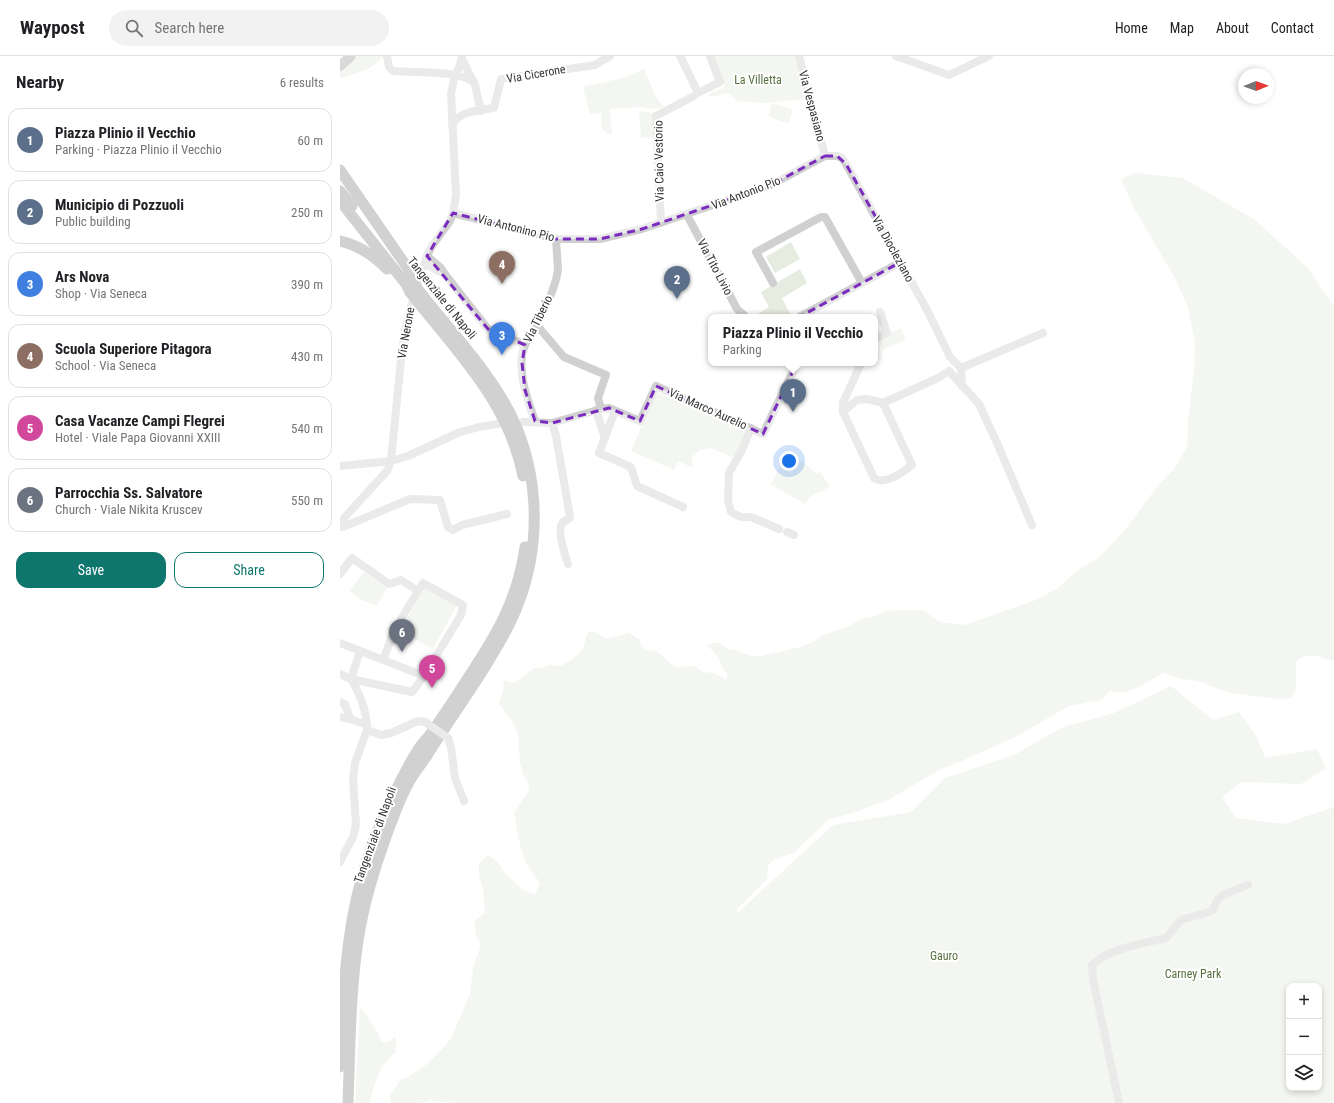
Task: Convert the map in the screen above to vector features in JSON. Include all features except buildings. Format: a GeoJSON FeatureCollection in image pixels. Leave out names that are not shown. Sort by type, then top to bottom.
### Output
{"type":"FeatureCollection","features":[{"type":"Feature","properties":{"kind":"highway"},"geometry":{"type":"LineString","coordinates":[[340,170],[409,270],[411,280]]}},
{"type":"Feature","properties":{"kind":"highway","name":"Tangenziale di Napoli"},"geometry":{"type":"LineString","coordinates":[[340,191],[411,280],[425,304],[480,379],[499,409],[509,430],[520,465],[525,493],[526,524],[525,547],[519,576],[514,595],[498,631],[432,732],[416,752],[400,781],[371,851],[355,904],[349,939],[344,983],[340,1067]]}},
{"type":"Feature","properties":{"kind":"highway","name":"Tangenziale di Napoli"},"geometry":{"type":"LineString","coordinates":[[340,202],[406,284],[410,292],[425,304],[485,373],[504,403],[516,427],[526,456],[532,486],[534,512],[533,546],[526,583],[513,618],[489,660],[407,784],[379,854],[368,893],[358,941],[353,984],[348,1103]]}},
{"type":"Feature","properties":{"kind":"highway"},"geometry":{"type":"LineString","coordinates":[[340,241],[353,245],[373,257],[391,273],[405,290],[410,292]]}},
{"type":"Feature","properties":{"kind":"main road"},"geometry":{"type":"LineString","coordinates":[[340,66],[352,56]]}},
{"type":"Feature","properties":{"kind":"street"},"geometry":{"type":"LineString","coordinates":[[387,56],[389,66],[393,71],[455,75],[466,77],[474,82]]}},
{"type":"Feature","properties":{"kind":"street","name":"Via Cicerone"},"geometry":{"type":"LineString","coordinates":[[481,111],[494,108],[501,79],[595,65],[610,56]]}},
{"type":"Feature","properties":{"kind":"street"},"geometry":{"type":"LineString","coordinates":[[680,56],[698,93],[720,82],[710,56]]}},
{"type":"Feature","properties":{"kind":"street","name":"Via Vespasiano"},"geometry":{"type":"LineString","coordinates":[[799,56],[825,156]]}},
{"type":"Feature","properties":{"kind":"street"},"geometry":{"type":"LineString","coordinates":[[896,56],[949,74],[989,56]]}},
{"type":"Feature","properties":{"kind":"street"},"geometry":{"type":"LineString","coordinates":[[453,213],[456,195],[450,113],[452,85],[462,57]]}},
{"type":"Feature","properties":{"kind":"street"},"geometry":{"type":"LineString","coordinates":[[452,126],[455,120],[461,116],[481,111],[474,82],[462,57]]}},
{"type":"Feature","properties":{"kind":"street"},"geometry":{"type":"LineString","coordinates":[[452,85],[460,80],[474,82]]}},
{"type":"Feature","properties":{"kind":"street","name":"Via Caio Vestorio"},"geometry":{"type":"LineString","coordinates":[[662,223],[656,116],[694,96]]}},
{"type":"Feature","properties":{"kind":"street"},"geometry":{"type":"LineString","coordinates":[[450,113],[461,116]]}},
{"type":"Feature","properties":{"kind":"street","name":"Via Antonio Pio"},"geometry":{"type":"LineString","coordinates":[[687,215],[769,186],[825,156]]}},
{"type":"Feature","properties":{"kind":"street","name":"Via Diocleziano"},"geometry":{"type":"LineString","coordinates":[[825,156],[837,156],[842,158],[846,164],[950,357],[961,368]]}},
{"type":"Feature","properties":{"kind":"street","name":"Via Antonino Pio"},"geometry":{"type":"LineString","coordinates":[[453,213],[556,239],[600,239],[642,229],[687,215]]}},
{"type":"Feature","properties":{"kind":"street","name":"Via Nerone"},"geometry":{"type":"LineString","coordinates":[[391,461],[395,408],[405,330],[410,308],[426,259],[432,246],[453,213]]}},
{"type":"Feature","properties":{"kind":"street","name":"Via Tito Livio"},"geometry":{"type":"LineString","coordinates":[[687,215],[737,309],[743,314]]}},
{"type":"Feature","properties":{"kind":"street"},"geometry":{"type":"LineString","coordinates":[[772,283],[756,252],[821,217],[825,218],[862,283]]}},
{"type":"Feature","properties":{"kind":"street","name":"Via Tiberio"},"geometry":{"type":"LineString","coordinates":[[535,421],[528,402],[522,373],[522,354],[548,301],[557,276],[556,239]]}},
{"type":"Feature","properties":{"kind":"street"},"geometry":{"type":"LineString","coordinates":[[426,259],[441,268],[488,328],[525,346]]}},
{"type":"Feature","properties":{"kind":"street"},"geometry":{"type":"LineString","coordinates":[[805,314],[900,262]]}},
{"type":"Feature","properties":{"kind":"street"},"geometry":{"type":"LineString","coordinates":[[878,337],[887,333],[880,312]]}},
{"type":"Feature","properties":{"kind":"street"},"geometry":{"type":"LineString","coordinates":[[535,327],[540,329],[564,357],[606,375],[598,398],[598,410],[605,438]]}},
{"type":"Feature","properties":{"kind":"street"},"geometry":{"type":"LineString","coordinates":[[962,386],[961,368],[1043,333]]}},
{"type":"Feature","properties":{"kind":"street"},"geometry":{"type":"LineString","coordinates":[[950,357],[949,371],[979,404],[1032,524]]}},
{"type":"Feature","properties":{"kind":"street","name":"Via Marco Aurelio"},"geometry":{"type":"LineString","coordinates":[[523,422],[535,421],[552,423],[609,408],[640,421],[656,386],[764,434],[796,366]]}},
{"type":"Feature","properties":{"kind":"street"},"geometry":{"type":"LineString","coordinates":[[860,366],[843,403],[843,412],[874,478],[882,481],[895,476],[912,465],[884,403]]}},
{"type":"Feature","properties":{"kind":"street"},"geometry":{"type":"LineString","coordinates":[[843,412],[857,400],[867,399],[884,403],[938,378],[949,371]]}},
{"type":"Feature","properties":{"kind":"street"},"geometry":{"type":"LineString","coordinates":[[615,411],[598,454],[631,467],[637,486],[683,507]]}},
{"type":"Feature","properties":{"kind":"street"},"geometry":{"type":"LineString","coordinates":[[552,423],[556,436],[570,516],[569,519],[563,521],[560,534],[568,564]]}},
{"type":"Feature","properties":{"kind":"street"},"geometry":{"type":"LineString","coordinates":[[340,466],[391,461],[408,456],[460,432],[498,424]]}},
{"type":"Feature","properties":{"kind":"street"},"geometry":{"type":"LineString","coordinates":[[752,428],[729,473],[728,501],[731,512],[741,517],[751,517],[787,532]]}},
{"type":"Feature","properties":{"kind":"street"},"geometry":{"type":"LineString","coordinates":[[340,526],[345,517],[387,471],[391,461]]}},
{"type":"Feature","properties":{"kind":"street"},"geometry":{"type":"LineString","coordinates":[[340,526],[343,527],[410,499],[440,500],[448,527],[453,530],[462,525],[507,514]]}},
{"type":"Feature","properties":{"kind":"street"},"geometry":{"type":"LineString","coordinates":[[340,574],[352,558],[389,584],[401,580],[418,591]]}},
{"type":"Feature","properties":{"kind":"street"},"geometry":{"type":"LineString","coordinates":[[340,674],[351,679],[412,692],[424,676],[461,615],[463,605],[423,583],[395,629],[383,660]]}},
{"type":"Feature","properties":{"kind":"street"},"geometry":{"type":"LineString","coordinates":[[340,643],[424,676]]}},
{"type":"Feature","properties":{"kind":"street"},"geometry":{"type":"LineString","coordinates":[[340,862],[353,838],[356,824],[353,779],[355,764],[367,727],[360,694],[351,679],[360,651]]}},
{"type":"Feature","properties":{"kind":"street"},"geometry":{"type":"LineString","coordinates":[[340,702],[345,704],[350,719]]}},
{"type":"Feature","properties":{"kind":"street"},"geometry":{"type":"LineString","coordinates":[[340,717],[350,719],[382,735],[392,733],[418,721],[425,722],[448,738],[451,747],[455,778],[464,801]]}},
{"type":"Feature","properties":{"kind":"street"},"geometry":{"type":"LineString","coordinates":[[1119,1103],[1093,979],[1092,965],[1099,958],[1132,945],[1166,938],[1181,920],[1212,911],[1218,899],[1227,893],[1248,885]]}},
{"type":"Feature","properties":{"kind":"highlighted area"},"geometry":{"type":"Polygon","coordinates":[[[825,156],[837,156],[846,164],[901,262],[775,330],[800,340],[804,348],[763,434],[656,386],[640,421],[609,408],[552,423],[535,421],[525,390],[522,363],[525,345],[488,329],[427,256],[453,213],[556,239],[600,239],[642,229],[769,186],[825,156]]]}},
{"type":"Feature","properties":{"kind":"green space"},"geometry":{"type":"Polygon","coordinates":[[[358,56],[383,56],[369,68],[340,78],[340,72],[358,56]]]}},
{"type":"Feature","properties":{"kind":"green space","name":"La Villetta"},"geometry":{"type":"Polygon","coordinates":[[[714,56],[797,56],[806,99],[764,103],[737,101],[729,93],[710,97],[709,94],[725,87],[714,56]]]}},
{"type":"Feature","properties":{"kind":"green space"},"geometry":{"type":"Polygon","coordinates":[[[644,69],[656,97],[664,107],[653,109],[639,107],[610,109],[612,135],[602,130],[601,113],[590,114],[583,87],[627,77],[644,69]]]}},
{"type":"Feature","properties":{"kind":"green space"},"geometry":{"type":"Polygon","coordinates":[[[772,103],[793,110],[788,124],[768,116],[772,103]]]}},
{"type":"Feature","properties":{"kind":"green space"},"geometry":{"type":"Polygon","coordinates":[[[639,111],[653,113],[654,137],[641,138],[639,111]]]}},
{"type":"Feature","properties":{"kind":"green space"},"geometry":{"type":"Polygon","coordinates":[[[1135,173],[1183,178],[1255,220],[1307,267],[1334,306],[1334,661],[1314,656],[1305,656],[1300,658],[1296,662],[1296,689],[1291,698],[1279,699],[1229,693],[1201,682],[1163,673],[1132,690],[1120,692],[1109,691],[1106,696],[1100,700],[1069,706],[1017,736],[939,770],[885,802],[828,820],[795,852],[772,861],[768,866],[767,879],[739,907],[735,915],[833,825],[911,812],[945,778],[1016,754],[1063,727],[1114,713],[1171,686],[1213,720],[1239,712],[1257,737],[1265,758],[1317,749],[1326,768],[1301,784],[1242,782],[1222,797],[1236,818],[1284,824],[1334,807],[1334,1103],[451,1103],[430,1100],[421,1103],[391,1103],[390,1096],[400,1080],[406,1078],[427,1064],[451,1038],[470,994],[473,968],[481,945],[475,933],[475,921],[485,912],[483,889],[479,877],[479,864],[488,855],[498,862],[505,873],[523,890],[535,894],[540,883],[525,862],[518,837],[514,812],[529,791],[529,785],[523,774],[520,762],[518,736],[514,724],[499,704],[504,687],[503,680],[514,683],[534,668],[565,664],[575,657],[583,647],[589,631],[596,632],[606,639],[629,633],[640,640],[641,646],[646,650],[661,654],[669,663],[673,665],[678,667],[694,666],[704,672],[719,675],[727,680],[727,673],[723,669],[718,657],[707,645],[719,643],[730,650],[736,650],[751,656],[762,656],[801,647],[813,642],[823,635],[847,627],[863,618],[875,616],[888,611],[900,610],[923,610],[939,622],[964,625],[1036,600],[1058,588],[1077,571],[1099,557],[1125,530],[1156,488],[1174,469],[1187,447],[1195,344],[1188,307],[1176,280],[1135,210],[1122,182],[1123,178],[1135,173]]]}},
{"type":"Feature","properties":{"kind":"green space"},"geometry":{"type":"Polygon","coordinates":[[[791,242],[800,259],[775,273],[766,257],[791,242]]]}},
{"type":"Feature","properties":{"kind":"green space"},"geometry":{"type":"Polygon","coordinates":[[[800,269],[807,283],[782,298],[790,314],[759,314],[769,307],[761,292],[800,269]]]}},
{"type":"Feature","properties":{"kind":"green space"},"geometry":{"type":"Polygon","coordinates":[[[901,328],[906,340],[883,350],[878,338],[901,328]]]}},
{"type":"Feature","properties":{"kind":"green space"},"geometry":{"type":"Polygon","coordinates":[[[659,393],[747,430],[734,458],[711,448],[700,450],[691,458],[693,468],[678,461],[674,470],[631,451],[653,399],[659,393]]]}},
{"type":"Feature","properties":{"kind":"green space"},"geometry":{"type":"Polygon","coordinates":[[[785,454],[804,463],[817,474],[820,472],[830,486],[821,492],[817,492],[809,498],[805,504],[771,485],[785,454]]]}},
{"type":"Feature","properties":{"kind":"green space"},"geometry":{"type":"Polygon","coordinates":[[[364,572],[387,588],[377,606],[361,600],[349,591],[364,572]]]}},
{"type":"Feature","properties":{"kind":"green space"},"geometry":{"type":"Polygon","coordinates":[[[425,587],[457,605],[433,649],[400,631],[425,587]]]}},
{"type":"Feature","properties":{"kind":"green space"},"geometry":{"type":"Polygon","coordinates":[[[360,1007],[377,1031],[382,1042],[389,1042],[395,1036],[396,1038],[396,1052],[390,1057],[378,1074],[370,1103],[355,1103],[360,1007]]]}},
{"type":"Feature","properties":{"kind":"place","name":"Scuola Superiore Pitagora"},"geometry":{"type":"Point","coordinates":[502,284]}},
{"type":"Feature","properties":{"kind":"place","name":"Municipio di Pozzuoli"},"geometry":{"type":"Point","coordinates":[677,299]}},
{"type":"Feature","properties":{"kind":"place","name":"Ars Nova"},"geometry":{"type":"Point","coordinates":[502,355]}},
{"type":"Feature","properties":{"kind":"place","name":"Piazza Plinio il Vecchio"},"geometry":{"type":"Point","coordinates":[793,412]}},
{"type":"Feature","properties":{"kind":"place","name":"Parrocchia Ss. Salvatore"},"geometry":{"type":"Point","coordinates":[402,652]}},
{"type":"Feature","properties":{"kind":"place","name":"Casa Vacanze Campi Flegrei"},"geometry":{"type":"Point","coordinates":[432,688]}},
{"type":"Feature","properties":{"kind":"park label","name":"Gauro"},"geometry":{"type":"Point","coordinates":[944,956]}},
{"type":"Feature","properties":{"kind":"park label","name":"Carney Park"},"geometry":{"type":"Point","coordinates":[1193,974]}}]}
